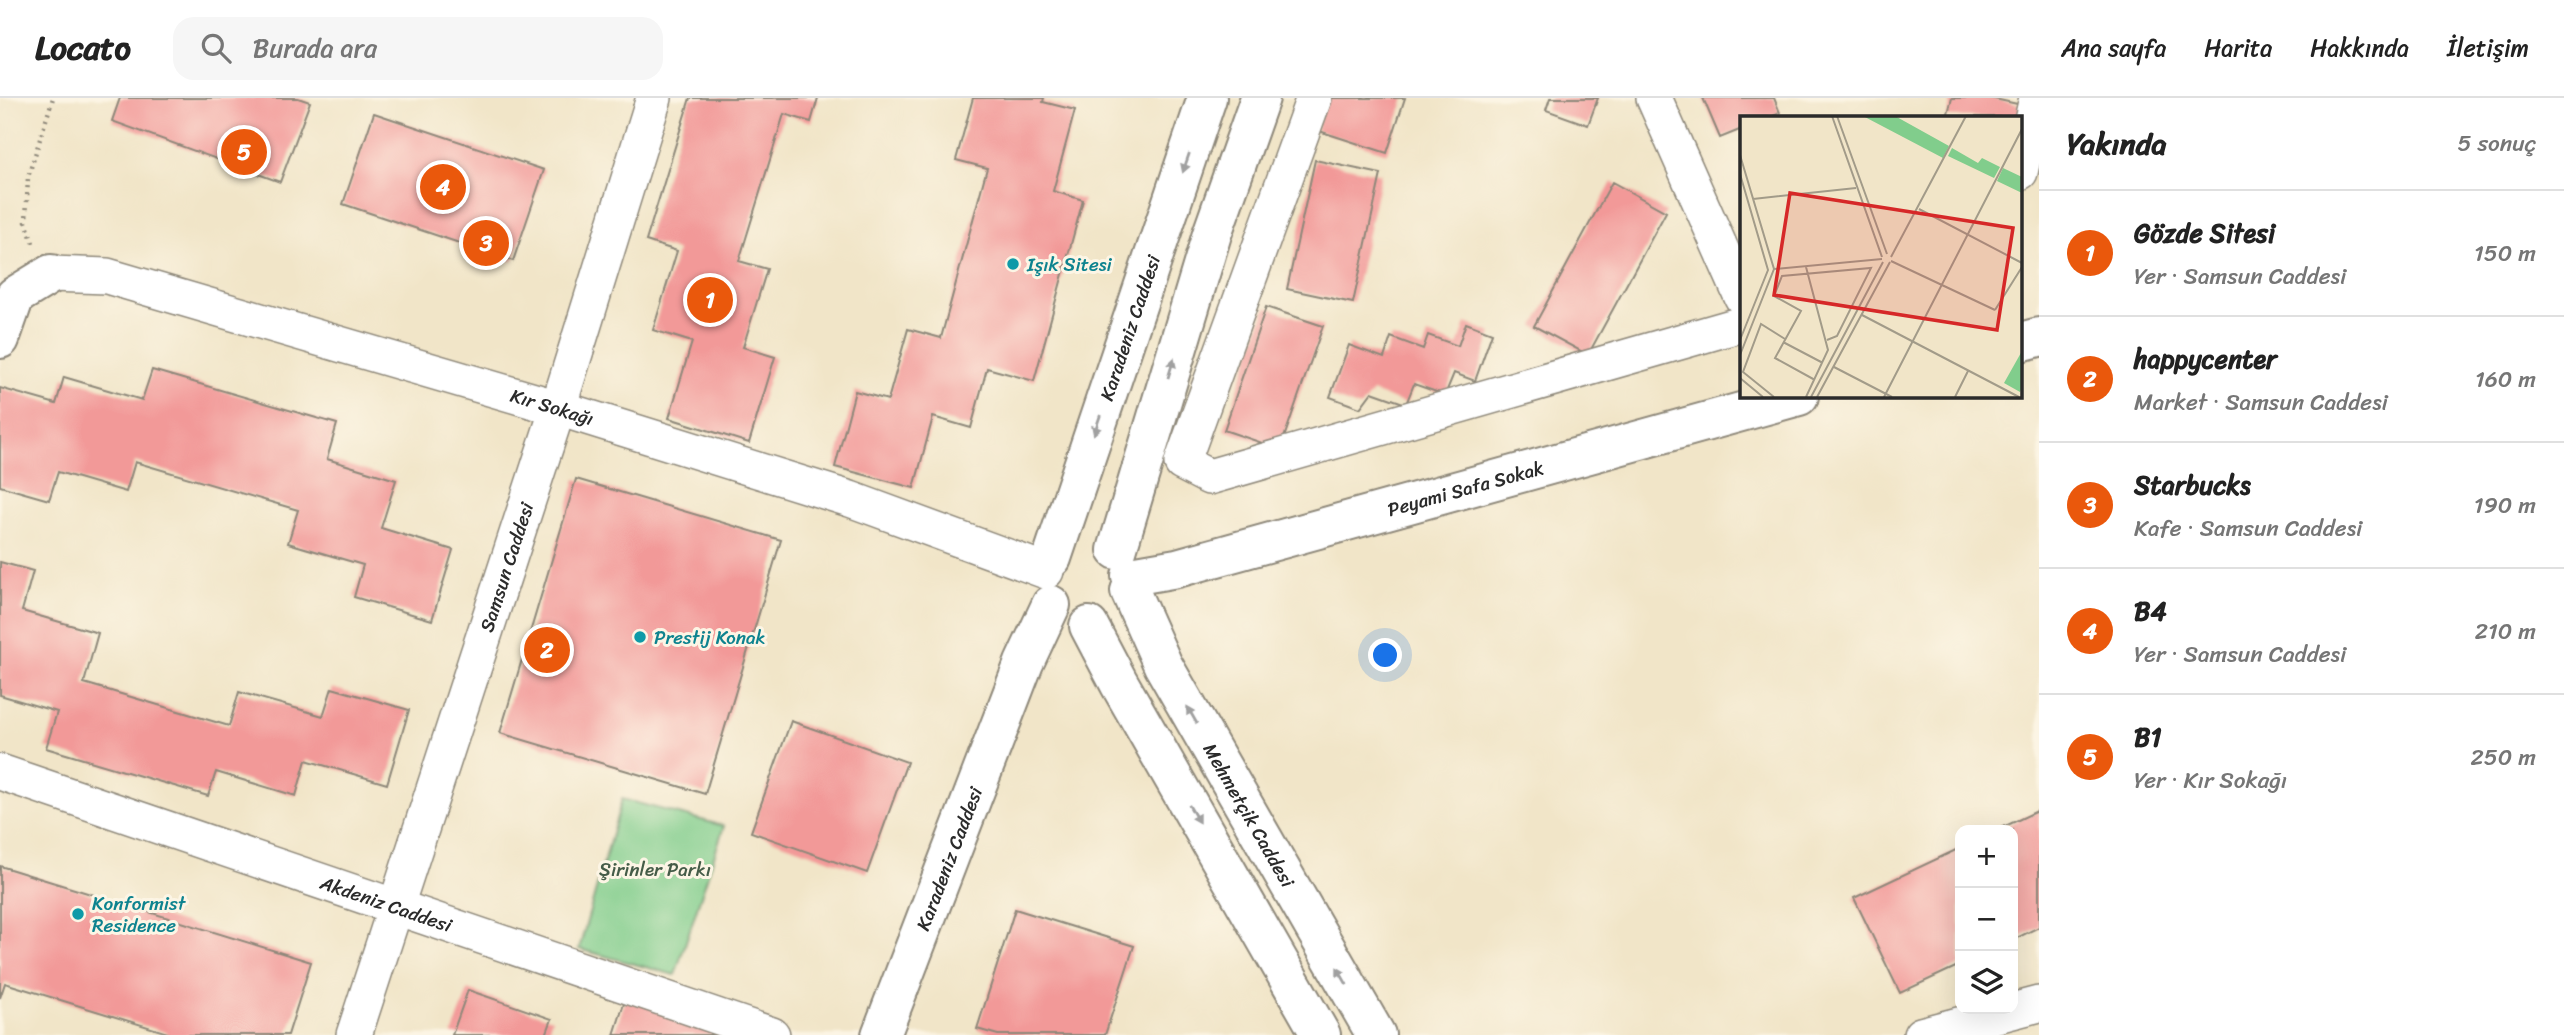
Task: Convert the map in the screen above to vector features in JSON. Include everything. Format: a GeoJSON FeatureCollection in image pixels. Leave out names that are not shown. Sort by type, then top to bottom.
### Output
{"type":"FeatureCollection","features":[{"type":"Feature","properties":{"kind":"main road","name":"Karadeniz Caddesi"},"geometry":{"type":"LineString","coordinates":[[881,1035],[1019,676],[1208,98]]}},
{"type":"Feature","properties":{"kind":"main road"},"geometry":{"type":"LineString","coordinates":[[1126,572],[1104,542],[1090,539],[1075,541],[1063,547],[1050,578],[1061,616],[1074,623],[1089,626],[1104,622],[1124,605],[1126,572],[1212,234],[1260,98]]}},
{"type":"Feature","properties":{"kind":"main road"},"geometry":{"type":"LineString","coordinates":[[0,339],[15,296],[48,276]]}},
{"type":"Feature","properties":{"kind":"main road"},"geometry":{"type":"LineString","coordinates":[[2022,341],[2039,337]]}},
{"type":"Feature","properties":{"kind":"main road","name":"Peyami Safa Sokak"},"geometry":{"type":"LineString","coordinates":[[1126,572],[1177,568],[1788,397]]}},
{"type":"Feature","properties":{"kind":"main road","name":"Mehmetçik Caddesi"},"geometry":{"type":"LineString","coordinates":[[1126,572],[1163,665],[1376,1035]]}},
{"type":"Feature","properties":{"kind":"main road"},"geometry":{"type":"LineString","coordinates":[[1089,626],[1321,1035]]}},
{"type":"Feature","properties":{"kind":"street","name":"Samsun Caddesi"},"geometry":{"type":"LineString","coordinates":[[354,1035],[558,408],[654,98]]}},
{"type":"Feature","properties":{"kind":"street"},"geometry":{"type":"LineString","coordinates":[[1314,98],[1182,463],[1209,477],[1740,324]]}},
{"type":"Feature","properties":{"kind":"street"},"geometry":{"type":"LineString","coordinates":[[1654,98],[1740,295]]}},
{"type":"Feature","properties":{"kind":"street"},"geometry":{"type":"LineString","coordinates":[[2022,163],[2037,98]]}},
{"type":"Feature","properties":{"kind":"street","name":"Kır Sokağı"},"geometry":{"type":"LineString","coordinates":[[48,276],[107,276],[558,408],[850,499],[1050,578]]}},
{"type":"Feature","properties":{"kind":"street","name":"Akdeniz Caddesi"},"geometry":{"type":"LineString","coordinates":[[0,772],[772,1035]]}},
{"type":"Feature","properties":{"kind":"street"},"geometry":{"type":"LineString","coordinates":[[1921,1035],[2039,1004]]}},
{"type":"Feature","properties":{"kind":"path"},"geometry":{"type":"LineString","coordinates":[[48,276],[26,222],[28,177],[53,98]]}},
{"type":"Feature","properties":{"kind":"green space","name":"Şirinler Parkı"},"geometry":{"type":"Polygon","coordinates":[[[622,799],[724,826],[675,975],[579,949],[622,799]]]}},
{"type":"Feature","properties":{"kind":"building"},"geometry":{"type":"Polygon","coordinates":[[[120,98],[298,98],[310,102],[280,182],[112,121],[120,98]]]}},
{"type":"Feature","properties":{"kind":"building"},"geometry":{"type":"Polygon","coordinates":[[[690,98],[818,98],[811,122],[784,114],[739,261],[767,269],[743,347],[775,357],[749,443],[669,418],[692,342],[653,330],[677,251],[646,241],[690,98]]]}},
{"type":"Feature","properties":{"kind":"building","name":"Işık Sitesi"},"geometry":{"type":"Polygon","coordinates":[[[973,98],[1044,98],[1043,102],[1075,110],[1053,191],[1083,200],[1034,381],[987,368],[971,428],[933,417],[914,488],[835,467],[855,391],[888,400],[908,329],[941,338],[987,168],[956,160],[973,98]]]}},
{"type":"Feature","properties":{"kind":"building"},"geometry":{"type":"Polygon","coordinates":[[[1327,98],[1405,98],[1387,153],[1316,130],[1327,98]]]}},
{"type":"Feature","properties":{"kind":"building"},"geometry":{"type":"Polygon","coordinates":[[[1550,98],[1598,98],[1588,125],[1546,110],[1550,98]]]}},
{"type":"Feature","properties":{"kind":"building"},"geometry":{"type":"Polygon","coordinates":[[[1703,98],[1774,98],[1780,113],[1773,116],[1740,116],[1740,130],[1720,138],[1703,98]]]}},
{"type":"Feature","properties":{"kind":"building"},"geometry":{"type":"Polygon","coordinates":[[[1952,98],[1990,98],[2022,105],[2019,116],[1947,116],[1952,98]]]}},
{"type":"Feature","properties":{"kind":"building"},"geometry":{"type":"Polygon","coordinates":[[[374,113],[544,170],[513,261],[343,204],[374,113]]]}},
{"type":"Feature","properties":{"kind":"building"},"geometry":{"type":"Polygon","coordinates":[[[1315,160],[1381,174],[1353,303],[1287,289],[1315,160]]]}},
{"type":"Feature","properties":{"kind":"building"},"geometry":{"type":"Polygon","coordinates":[[[1612,182],[1666,212],[1588,355],[1534,326],[1612,182]]]}},
{"type":"Feature","properties":{"kind":"building"},"geometry":{"type":"Polygon","coordinates":[[[1266,307],[1323,326],[1280,449],[1224,430],[1266,307]]]}},
{"type":"Feature","properties":{"kind":"building"},"geometry":{"type":"Polygon","coordinates":[[[1466,323],[1492,333],[1475,381],[1454,373],[1445,395],[1414,384],[1406,404],[1372,392],[1360,408],[1330,397],[1349,345],[1384,358],[1391,337],[1423,349],[1428,335],[1458,346],[1466,323]]]}},
{"type":"Feature","properties":{"kind":"building"},"geometry":{"type":"Polygon","coordinates":[[[152,370],[337,424],[327,459],[396,480],[381,528],[453,550],[432,620],[354,597],[363,565],[288,543],[298,510],[135,462],[126,492],[58,472],[49,500],[0,486],[0,388],[56,404],[64,377],[142,400],[152,370]]]}},
{"type":"Feature","properties":{"kind":"building","name":"Prestij Konak"},"geometry":{"type":"Polygon","coordinates":[[[576,479],[781,540],[705,794],[500,733],[576,479]]]}},
{"type":"Feature","properties":{"kind":"building"},"geometry":{"type":"Polygon","coordinates":[[[0,562],[33,571],[22,611],[98,633],[84,683],[229,726],[239,692],[323,716],[332,688],[409,710],[387,784],[306,760],[296,796],[216,772],[208,796],[46,748],[57,712],[0,695],[0,562]]]}},
{"type":"Feature","properties":{"kind":"building"},"geometry":{"type":"Polygon","coordinates":[[[791,721],[907,762],[867,873],[751,832],[791,721]]]}},
{"type":"Feature","properties":{"kind":"building"},"geometry":{"type":"Polygon","coordinates":[[[2039,810],[2039,927],[2018,938],[2018,825],[2008,825],[2039,810]]]}},
{"type":"Feature","properties":{"kind":"building"},"geometry":{"type":"Polygon","coordinates":[[[1955,850],[1955,967],[1900,993],[1854,898],[1955,850]]]}},
{"type":"Feature","properties":{"kind":"building","name":"Konformist Residence"},"geometry":{"type":"Polygon","coordinates":[[[0,866],[311,962],[288,1035],[167,1035],[168,1033],[5,983],[0,998],[0,866]]]}},
{"type":"Feature","properties":{"kind":"building"},"geometry":{"type":"Polygon","coordinates":[[[1015,909],[1134,946],[1105,1035],[998,1035],[977,1029],[1015,909]]]}},
{"type":"Feature","properties":{"kind":"building"},"geometry":{"type":"Polygon","coordinates":[[[468,990],[552,1019],[546,1035],[452,1035],[468,990]]]}},
{"type":"Feature","properties":{"kind":"building"},"geometry":{"type":"Polygon","coordinates":[[[627,994],[740,1035],[614,1035],[627,994]]]}},
{"type":"Feature","properties":{"kind":"place","name":"B1"},"geometry":{"type":"Point","coordinates":[244,152]}},
{"type":"Feature","properties":{"kind":"place","name":"B4"},"geometry":{"type":"Point","coordinates":[443,187]}},
{"type":"Feature","properties":{"kind":"place","name":"Starbucks"},"geometry":{"type":"Point","coordinates":[486,243]}},
{"type":"Feature","properties":{"kind":"place","name":"Işık Sitesi"},"geometry":{"type":"Point","coordinates":[1013,264]}},
{"type":"Feature","properties":{"kind":"place","name":"Gözde Sitesi"},"geometry":{"type":"Point","coordinates":[710,300]}},
{"type":"Feature","properties":{"kind":"place","name":"Prestij Konak"},"geometry":{"type":"Point","coordinates":[640,637]}},
{"type":"Feature","properties":{"kind":"place","name":"happycenter"},"geometry":{"type":"Point","coordinates":[547,650]}},
{"type":"Feature","properties":{"kind":"place","name":"Konformist Residence"},"geometry":{"type":"Point","coordinates":[78,914]}}]}
